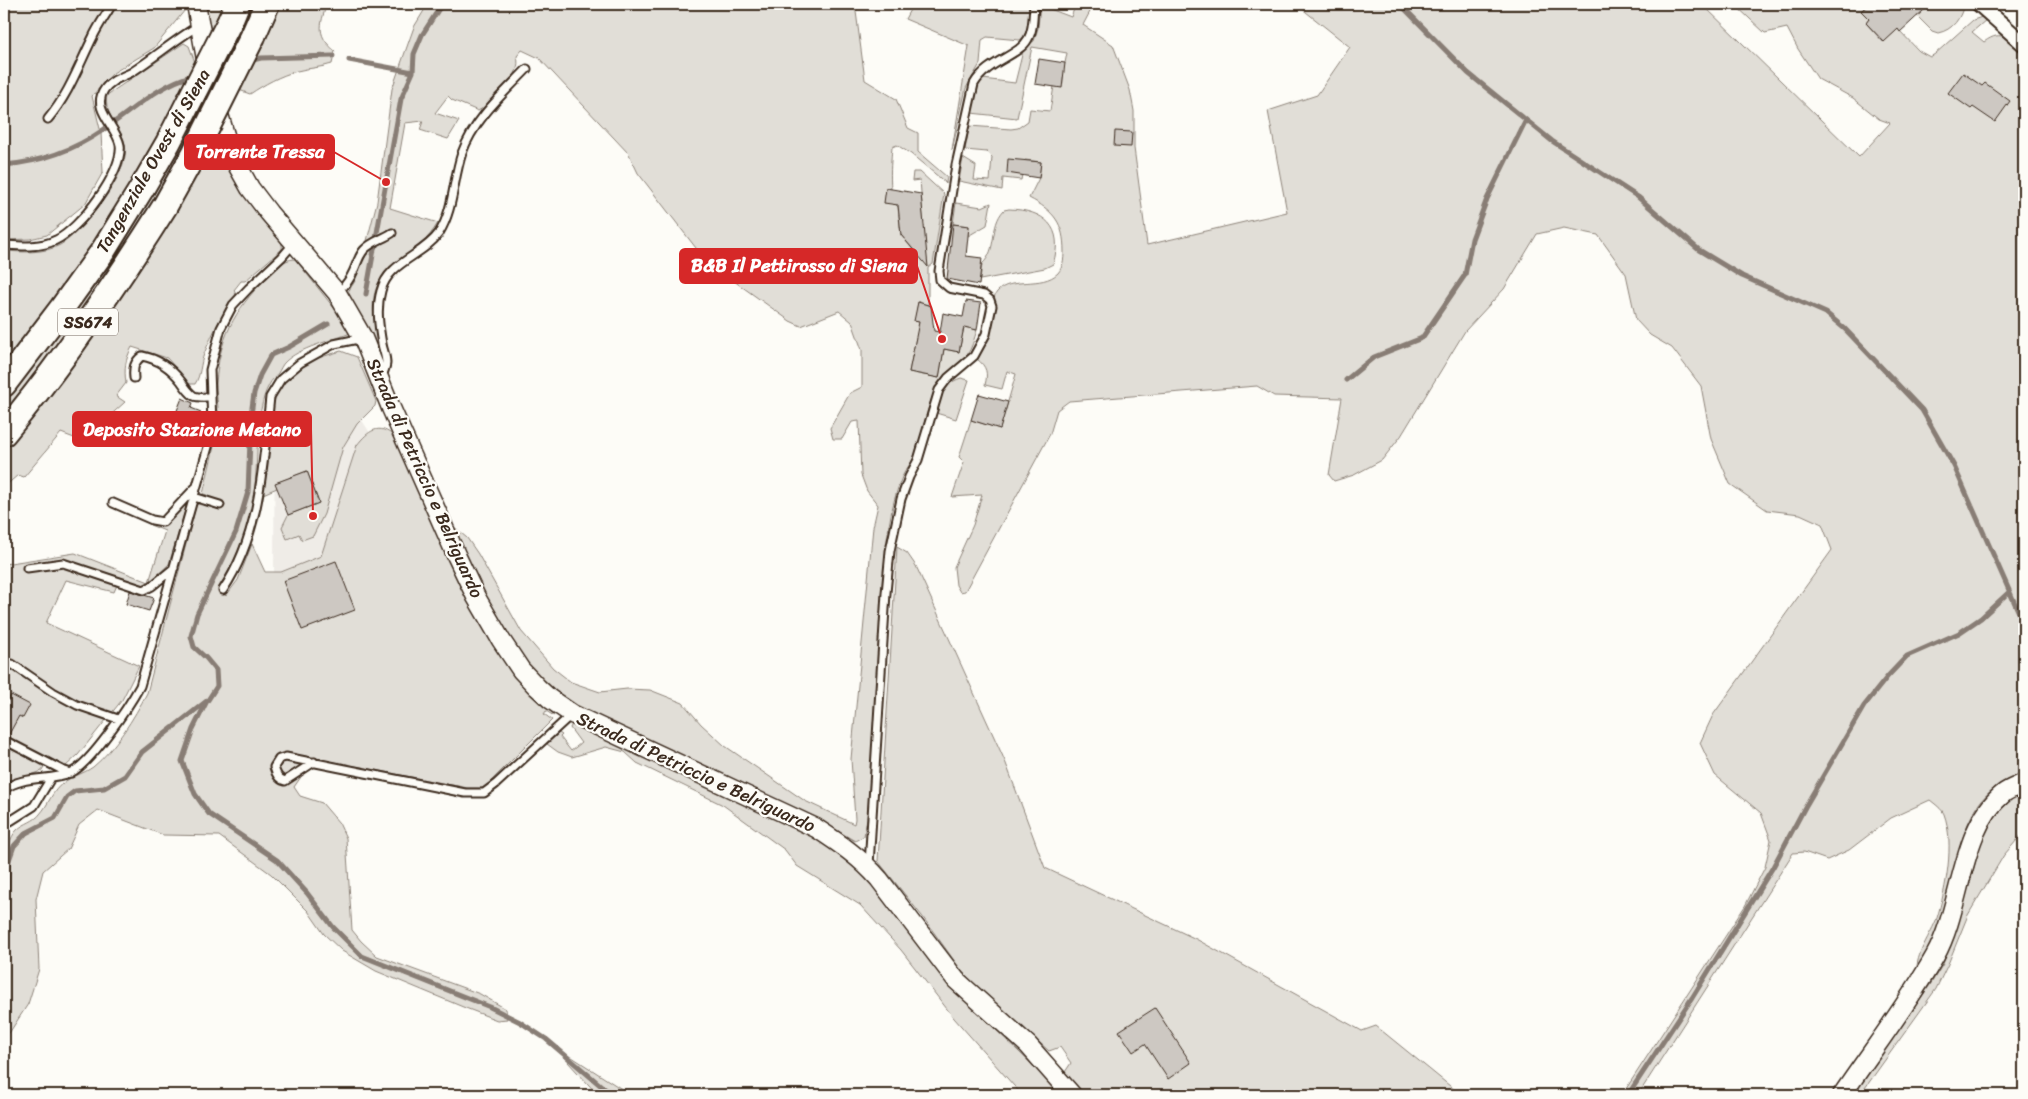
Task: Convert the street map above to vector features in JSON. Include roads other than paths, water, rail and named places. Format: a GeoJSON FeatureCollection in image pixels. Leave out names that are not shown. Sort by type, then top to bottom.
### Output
{"type":"FeatureCollection","features":[{"type":"Feature","properties":{"kind":"highway","name":"Tangenziale Ovest di Siena"},"geometry":{"type":"LineString","coordinates":[[4,434],[123,273],[165,206],[194,154],[267,4]]}},
{"type":"Feature","properties":{"kind":"highway","name":"Tangenziale Ovest di Siena"},"geometry":{"type":"LineString","coordinates":[[4,384],[103,251],[142,188],[168,142],[234,12]]}},
{"type":"Feature","properties":{"kind":"street","name":"Strada di Petriccio e Belriguardo"},"geometry":{"type":"LineString","coordinates":[[196,4],[211,86],[225,136],[236,163],[255,194],[337,293],[363,338],[391,408],[476,597],[521,670],[550,699],[572,714],[816,828],[850,850],[869,867],[956,980],[1028,1045],[1072,1095]]}},
{"type":"Feature","properties":{"kind":"street"},"geometry":{"type":"LineString","coordinates":[[1979,4],[2024,44]]}},
{"type":"Feature","properties":{"kind":"street"},"geometry":{"type":"LineString","coordinates":[[1842,1095],[1920,981],[1936,954],[1949,926],[1974,833],[1983,816],[2004,793],[2024,783]]}},
{"type":"Feature","properties":{"kind":"lane"},"geometry":{"type":"LineString","coordinates":[[48,119],[57,108],[75,77],[94,35],[112,4]]}},
{"type":"Feature","properties":{"kind":"lane"},"geometry":{"type":"LineString","coordinates":[[869,867],[886,593],[890,551],[901,499],[918,460],[939,390],[948,378],[974,356],[986,334],[992,306],[990,300],[984,296],[949,288],[940,280],[938,271],[956,165],[974,84],[987,68],[1026,42],[1031,31],[1034,4]]}},
{"type":"Feature","properties":{"kind":"lane"},"geometry":{"type":"LineString","coordinates":[[4,246],[43,245],[61,238],[91,210],[117,164],[120,154],[118,141],[103,113],[100,102],[102,91],[109,83],[131,72],[199,25]]}},
{"type":"Feature","properties":{"kind":"lane"},"geometry":{"type":"LineString","coordinates":[[381,380],[386,364],[379,328],[378,303],[386,278],[402,262],[426,247],[439,232],[447,218],[461,159],[470,136],[488,110],[527,69]]}},
{"type":"Feature","properties":{"kind":"lane"},"geometry":{"type":"LineString","coordinates":[[345,285],[352,278],[362,252],[372,243],[389,235]]}},
{"type":"Feature","properties":{"kind":"lane"},"geometry":{"type":"LineString","coordinates":[[5,787],[31,780],[72,773],[85,763],[131,702],[140,686],[194,497],[212,424],[210,370],[212,356],[225,320],[234,305],[282,257],[294,242]]}},
{"type":"Feature","properties":{"kind":"lane"},"geometry":{"type":"LineString","coordinates":[[223,590],[235,573],[251,532],[260,494],[270,397],[274,387],[291,370],[334,344],[363,338]]}},
{"type":"Feature","properties":{"kind":"lane"},"geometry":{"type":"LineString","coordinates":[[134,378],[133,370],[136,361],[142,356],[154,358],[168,367],[192,395],[210,397]]}},
{"type":"Feature","properties":{"kind":"lane"},"geometry":{"type":"LineString","coordinates":[[113,503],[152,520],[163,522],[197,486]]}},
{"type":"Feature","properties":{"kind":"lane"},"geometry":{"type":"LineString","coordinates":[[194,497],[220,505]]}},
{"type":"Feature","properties":{"kind":"lane"},"geometry":{"type":"LineString","coordinates":[[27,568],[63,563],[144,590],[152,586],[174,567]]}},
{"type":"Feature","properties":{"kind":"lane"},"geometry":{"type":"LineString","coordinates":[[12,664],[53,692],[77,704],[118,719]]}},
{"type":"Feature","properties":{"kind":"lane"},"geometry":{"type":"LineString","coordinates":[[314,762],[285,781],[281,780],[276,774],[274,767],[279,760],[286,757],[314,762],[466,794],[484,793],[572,714]]}},
{"type":"Feature","properties":{"kind":"lane"},"geometry":{"type":"LineString","coordinates":[[4,740],[62,770],[72,773]]}},
{"type":"Feature","properties":{"kind":"lane"},"geometry":{"type":"LineString","coordinates":[[4,825],[34,806],[51,778]]}},
{"type":"Feature","properties":{"kind":"waterway"},"geometry":{"type":"LineString","coordinates":[[366,294],[401,99],[413,72],[414,54],[422,35],[442,4]]}},
{"type":"Feature","properties":{"kind":"waterway"},"geometry":{"type":"LineString","coordinates":[[1400,4],[1468,73],[1552,141],[1638,197],[1699,250],[1742,276],[1826,313],[1845,329],[1922,410],[1954,466],[2024,624]]}},
{"type":"Feature","properties":{"kind":"waterway"},"geometry":{"type":"LineString","coordinates":[[249,61],[261,58],[333,56]]}},
{"type":"Feature","properties":{"kind":"waterway"},"geometry":{"type":"LineString","coordinates":[[349,60],[413,72]]}},
{"type":"Feature","properties":{"kind":"waterway"},"geometry":{"type":"LineString","coordinates":[[212,70],[231,66]]}},
{"type":"Feature","properties":{"kind":"waterway"},"geometry":{"type":"LineString","coordinates":[[4,165],[43,158],[68,150],[103,130],[157,92],[181,79],[194,75]]}},
{"type":"Feature","properties":{"kind":"waterway"},"geometry":{"type":"LineString","coordinates":[[1346,380],[1374,357],[1422,338],[1465,275],[1472,239],[1487,199],[1526,120]]}},
{"type":"Feature","properties":{"kind":"waterway"},"geometry":{"type":"LineString","coordinates":[[4,948],[8,863],[14,846],[26,833],[55,818],[67,797],[75,791],[104,788],[125,776],[142,752],[208,700],[217,686],[216,670],[194,647],[191,636],[197,614],[236,532],[248,492],[251,415],[254,393],[260,375],[271,355],[289,347],[328,324]]}},
{"type":"Feature","properties":{"kind":"waterway"},"geometry":{"type":"LineString","coordinates":[[1628,1095],[1692,998],[1773,867],[1805,807],[1864,706],[1907,656],[1959,633],[1981,618],[2009,592]]}},
{"type":"Feature","properties":{"kind":"waterway"},"geometry":{"type":"LineString","coordinates":[[207,701],[193,729],[182,761],[195,794],[209,814],[277,860],[307,893],[333,927],[362,956],[490,1007],[520,1022],[546,1039],[612,1095]]}},
{"type":"Feature","properties":{"kind":"place","name":"Torrente Tressa"},"geometry":{"type":"Point","coordinates":[386,182]}},
{"type":"Feature","properties":{"kind":"place","name":"B&B Il Pettirosso di Siena"},"geometry":{"type":"Point","coordinates":[942,339]}},
{"type":"Feature","properties":{"kind":"place","name":"Deposito Stazione Metano"},"geometry":{"type":"Point","coordinates":[313,516]}}]}
